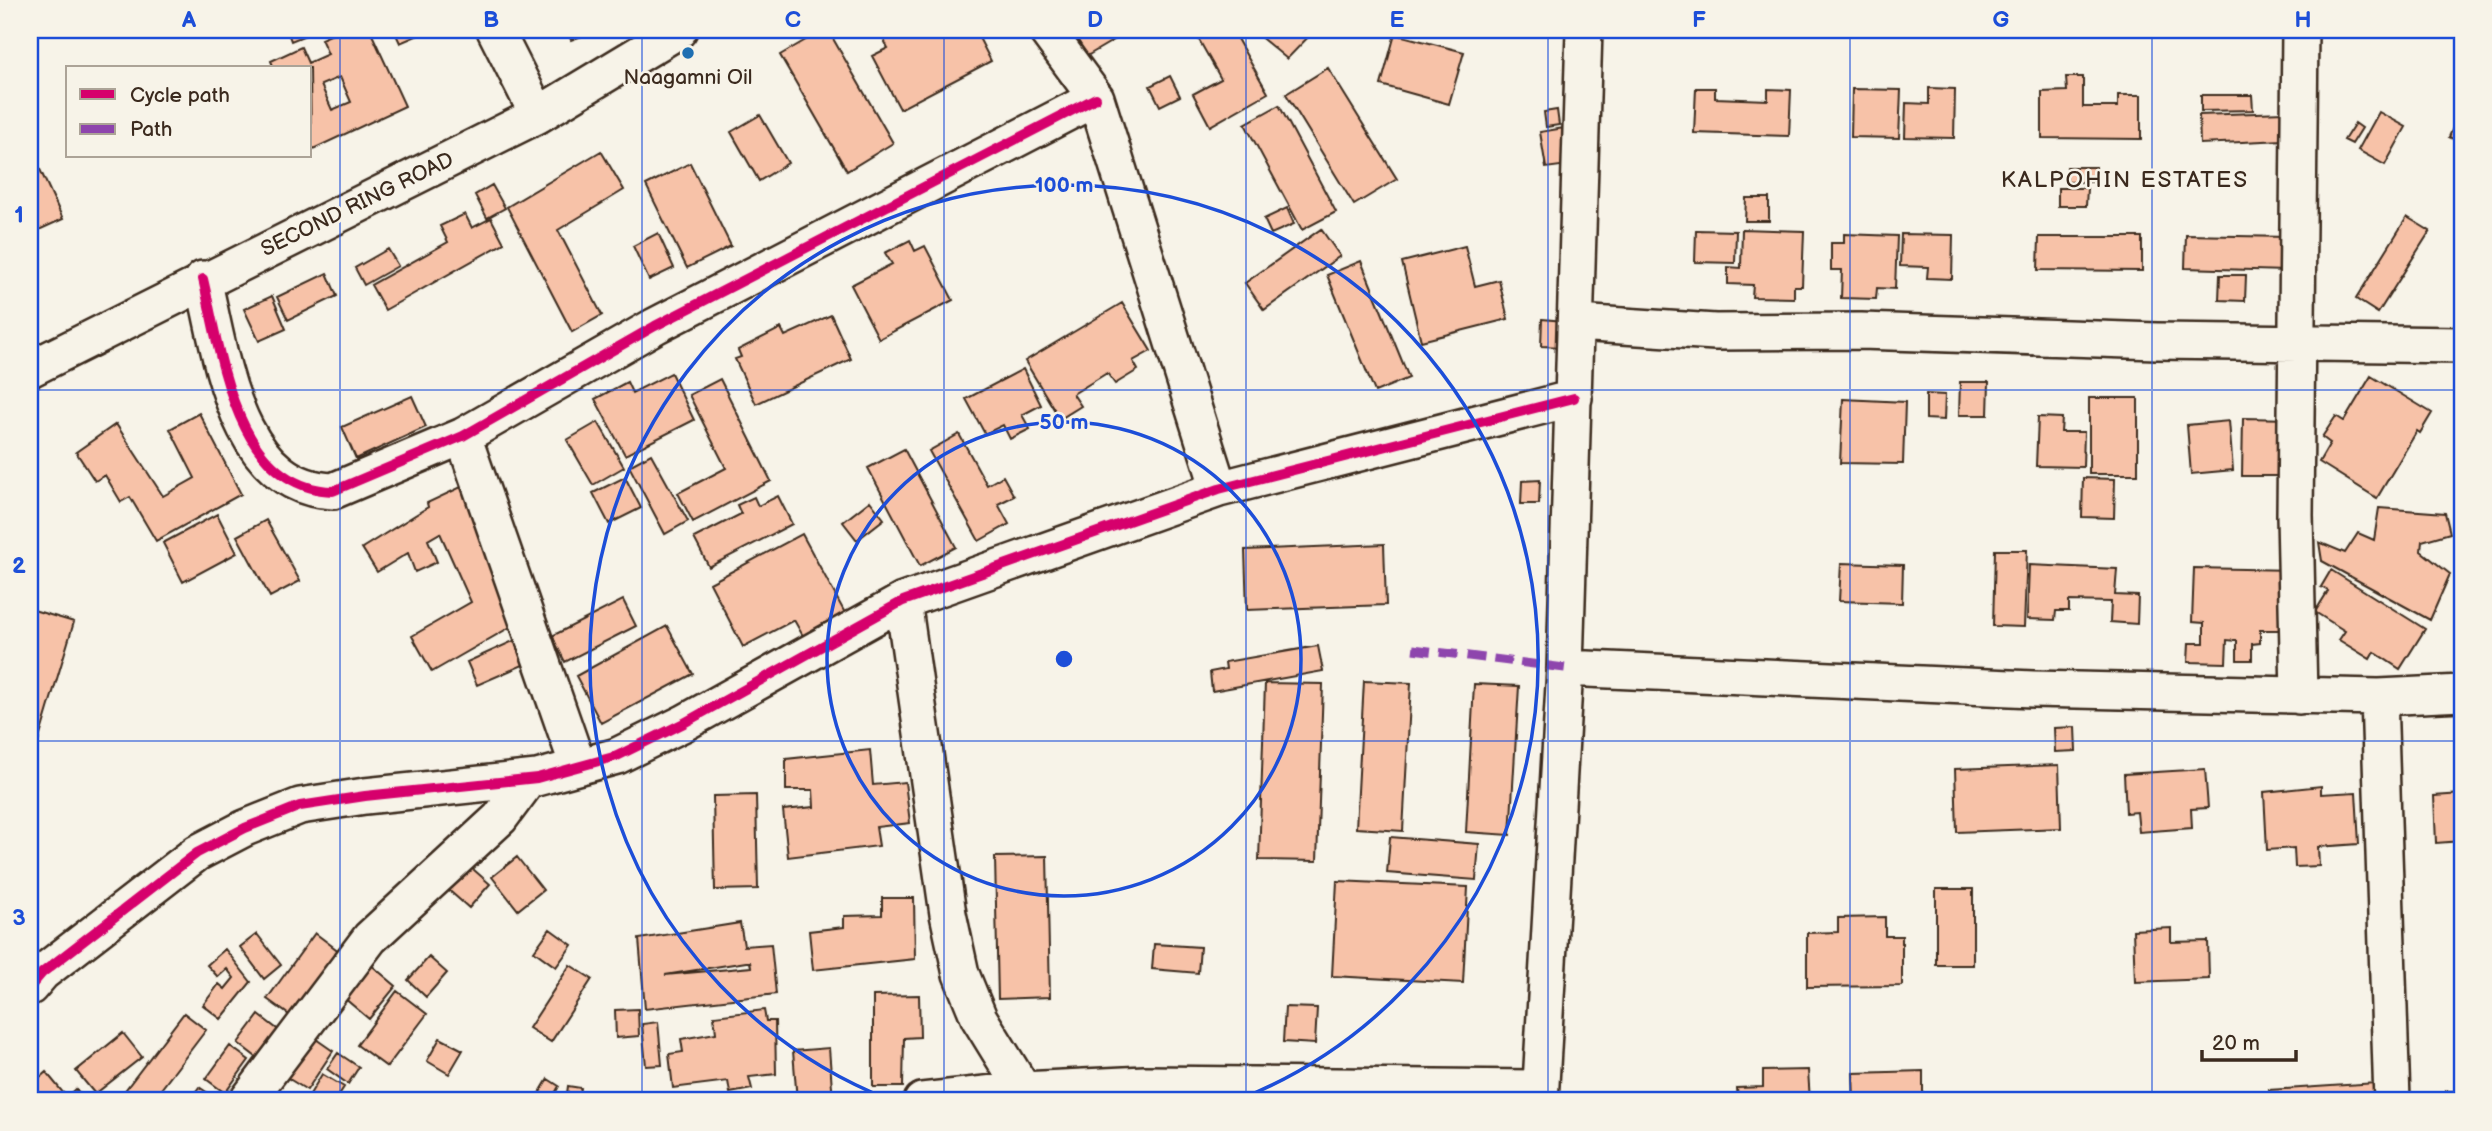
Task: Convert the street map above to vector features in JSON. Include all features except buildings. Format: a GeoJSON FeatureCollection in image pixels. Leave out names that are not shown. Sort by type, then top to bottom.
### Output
{"type":"FeatureCollection","features":[{"type":"Feature","properties":{"kind":"street"},"geometry":{"type":"LineString","coordinates":[[495,30],[538,115]]}},
{"type":"Feature","properties":{"kind":"street","name":"SECOND RING ROAD"},"geometry":{"type":"LineString","coordinates":[[30,369],[203,279],[538,115],[679,30]]}},
{"type":"Feature","properties":{"kind":"street"},"geometry":{"type":"LineString","coordinates":[[1046,30],[1096,98],[1219,489]]}},
{"type":"Feature","properties":{"kind":"street"},"geometry":{"type":"LineString","coordinates":[[922,1101],[1026,1096],[1145,1084],[1353,1094],[1540,1095],[1565,668],[1584,30]]}},
{"type":"Feature","properties":{"kind":"street"},"geometry":{"type":"LineString","coordinates":[[2299,696],[2296,343],[2300,30]]}},
{"type":"Feature","properties":{"kind":"street"},"geometry":{"type":"LineString","coordinates":[[203,279],[231,398],[257,448],[278,473],[310,490],[333,491],[463,436],[655,326],[1096,98]]}},
{"type":"Feature","properties":{"kind":"street"},"geometry":{"type":"LineString","coordinates":[[1577,323],[1715,331],[1861,331],[1983,337],[2462,345]]}},
{"type":"Feature","properties":{"kind":"street"},"geometry":{"type":"LineString","coordinates":[[30,987],[42,972],[197,853],[245,828],[300,806],[365,796],[529,779],[617,756],[684,723],[903,601],[1219,489],[1574,398]]}},
{"type":"Feature","properties":{"kind":"street"},"geometry":{"type":"LineString","coordinates":[[463,436],[578,766]]}},
{"type":"Feature","properties":{"kind":"street"},"geometry":{"type":"LineString","coordinates":[[903,601],[948,914],[961,974],[979,1018],[1026,1096]]}},
{"type":"Feature","properties":{"kind":"street"},"geometry":{"type":"LineString","coordinates":[[1565,668],[1813,681],[2299,696],[2379,697],[2462,693]]}},
{"type":"Feature","properties":{"kind":"street"},"geometry":{"type":"LineString","coordinates":[[2379,697],[2392,1101]]}},
{"type":"Feature","properties":{"kind":"street"},"geometry":{"type":"LineString","coordinates":[[247,1101],[370,938],[500,818],[529,779]]}},
{"type":"Feature","properties":{"kind":"marked path"},"geometry":{"type":"LineString","coordinates":[[1413,649],[1565,668]]}},
{"type":"Feature","properties":{"kind":"cycle path"},"geometry":{"type":"LineString","coordinates":[[203,279],[226,378],[238,412],[254,442],[274,467],[300,484],[333,491],[463,436],[655,326],[1096,98]]}},
{"type":"Feature","properties":{"kind":"cycle path"},"geometry":{"type":"LineString","coordinates":[[30,987],[42,973],[197,853],[245,828],[300,806],[365,796],[537,778],[617,756],[684,723],[903,601],[1219,489],[1574,398]]}},
{"type":"Feature","properties":{"kind":"place","name":"Naagamni Oil"},"geometry":{"type":"Point","coordinates":[688,53]}},
{"type":"Feature","properties":{"kind":"district","name":"KALPOHIN ESTATES"},"geometry":{"type":"Point","coordinates":[2125,179]}}]}
